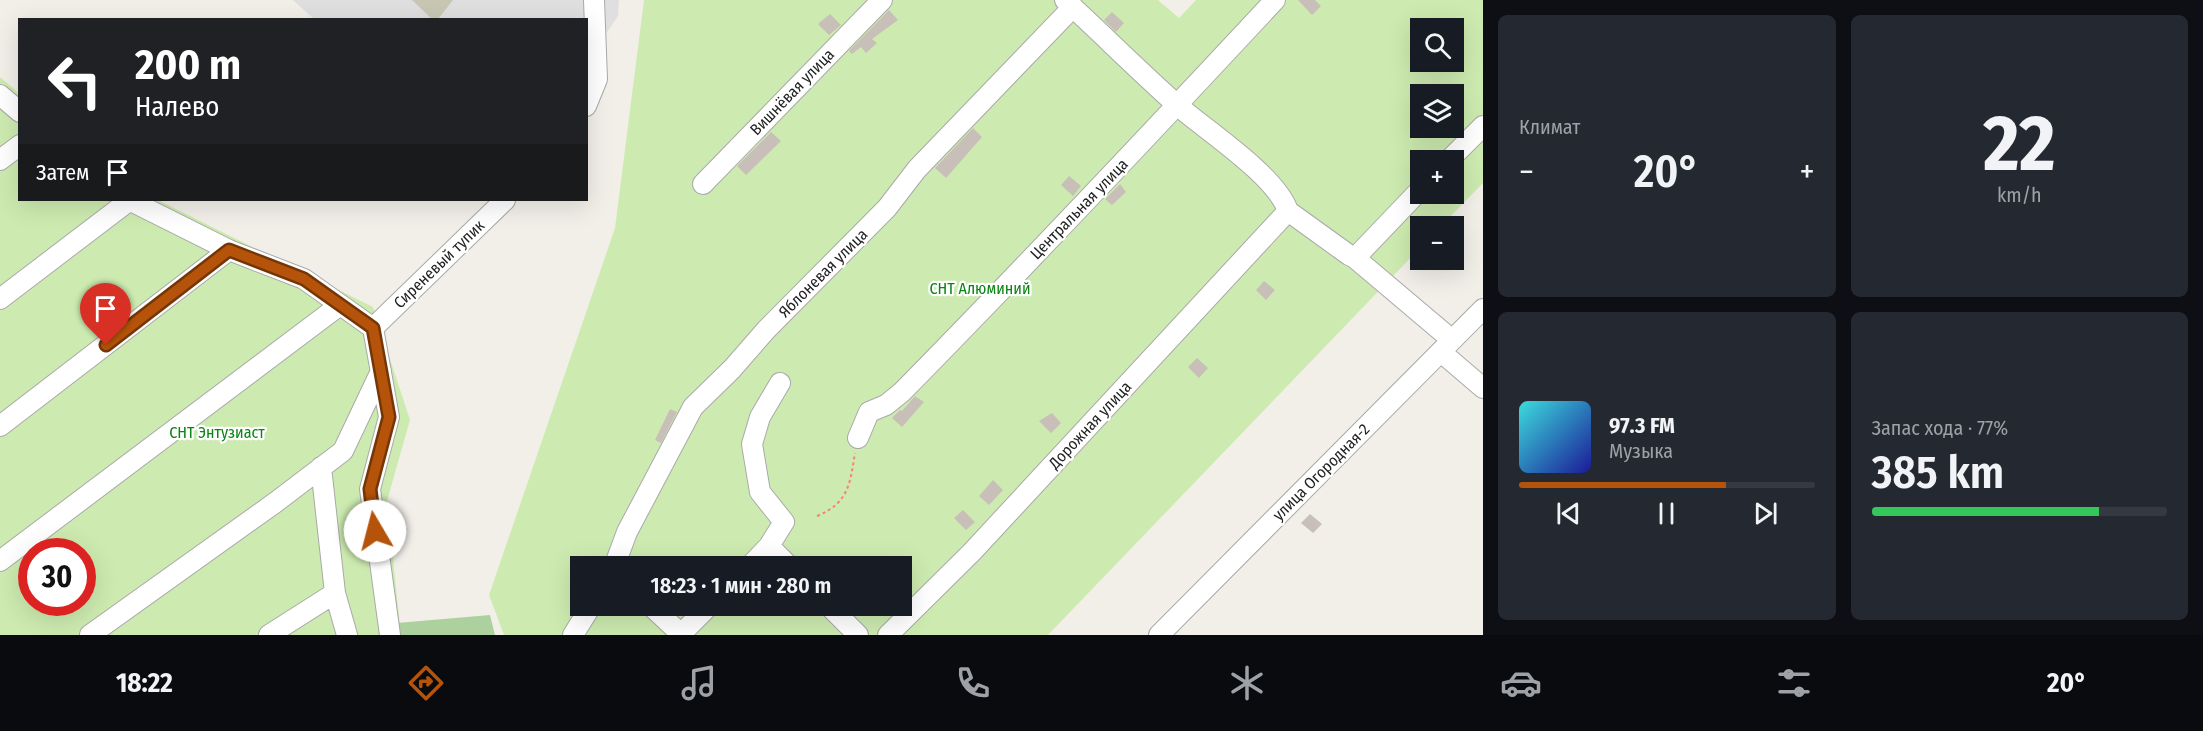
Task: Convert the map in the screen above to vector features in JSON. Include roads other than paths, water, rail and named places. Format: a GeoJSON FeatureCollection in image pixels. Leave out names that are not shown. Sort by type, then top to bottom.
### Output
{"type":"FeatureCollection","features":[{"type":"Feature","properties":{"kind":"street"},"geometry":{"type":"LineString","coordinates":[[588,101],[597,79],[594,0]]}},
{"type":"Feature","properties":{"kind":"street","name":"Вишнёвая улица"},"geometry":{"type":"LineString","coordinates":[[703,184],[882,0]]}},
{"type":"Feature","properties":{"kind":"street","name":"Центральная улица"},"geometry":{"type":"LineString","coordinates":[[858,438],[869,412],[886,405],[902,392],[1178,106],[1232,44],[1275,0]]}},
{"type":"Feature","properties":{"kind":"street"},"geometry":{"type":"LineString","coordinates":[[1069,4],[1178,106],[1267,180],[1285,202],[1288,211],[1355,258],[1447,346],[1483,388]]}},
{"type":"Feature","properties":{"kind":"street","name":"Яблоневая улица"},"geometry":{"type":"LineString","coordinates":[[618,556],[627,532],[693,407],[887,208],[917,170],[1069,4]]}},
{"type":"Feature","properties":{"kind":"street"},"geometry":{"type":"LineString","coordinates":[[0,95],[18,110]]}},
{"type":"Feature","properties":{"kind":"street"},"geometry":{"type":"LineString","coordinates":[[1459,150],[1483,126]]}},
{"type":"Feature","properties":{"kind":"street"},"geometry":{"type":"LineString","coordinates":[[0,160],[18,146]]}},
{"type":"Feature","properties":{"kind":"street"},"geometry":{"type":"LineString","coordinates":[[1355,258],[1410,200]]}},
{"type":"Feature","properties":{"kind":"street"},"geometry":{"type":"LineString","coordinates":[[0,299],[128,201]]}},
{"type":"Feature","properties":{"kind":"street"},"geometry":{"type":"LineString","coordinates":[[131,201],[229,250],[304,279],[373,328],[389,417],[370,489],[390,635]]}},
{"type":"Feature","properties":{"kind":"street","name":"Сиреневый тупик"},"geometry":{"type":"LineString","coordinates":[[373,328],[504,201]]}},
{"type":"Feature","properties":{"kind":"street","name":"Дорожная улица"},"geometry":{"type":"LineString","coordinates":[[888,635],[972,552],[1288,211]]}},
{"type":"Feature","properties":{"kind":"street"},"geometry":{"type":"LineString","coordinates":[[0,426],[229,250]]}},
{"type":"Feature","properties":{"kind":"street"},"geometry":{"type":"LineString","coordinates":[[0,561],[340,305]]}},
{"type":"Feature","properties":{"kind":"street","name":"улица Огородная-2"},"geometry":{"type":"LineString","coordinates":[[1159,635],[1483,309]]}},
{"type":"Feature","properties":{"kind":"street"},"geometry":{"type":"LineString","coordinates":[[90,635],[343,451],[381,371]]}},
{"type":"Feature","properties":{"kind":"street"},"geometry":{"type":"LineString","coordinates":[[759,556],[769,546],[784,522],[760,492],[752,444],[760,417],[780,383]]}},
{"type":"Feature","properties":{"kind":"street"},"geometry":{"type":"LineString","coordinates":[[321,467],[335,594],[346,635]]}},
{"type":"Feature","properties":{"kind":"street"},"geometry":{"type":"LineString","coordinates":[[769,546],[779,556]]}},
{"type":"Feature","properties":{"kind":"street"},"geometry":{"type":"LineString","coordinates":[[269,635],[335,594]]}},
{"type":"Feature","properties":{"kind":"street"},"geometry":{"type":"LineString","coordinates":[[573,635],[585,616]]}},
{"type":"Feature","properties":{"kind":"street"},"geometry":{"type":"LineString","coordinates":[[661,616],[681,635],[700,616]]}},
{"type":"Feature","properties":{"kind":"street"},"geometry":{"type":"LineString","coordinates":[[839,616],[858,635]]}},
{"type":"Feature","properties":{"kind":"park label","name":"СНТ Алюминий"},"geometry":{"type":"Point","coordinates":[980,288]}},
{"type":"Feature","properties":{"kind":"park label","name":"СНТ Энтузиаст"},"geometry":{"type":"Point","coordinates":[217,432]}}]}
